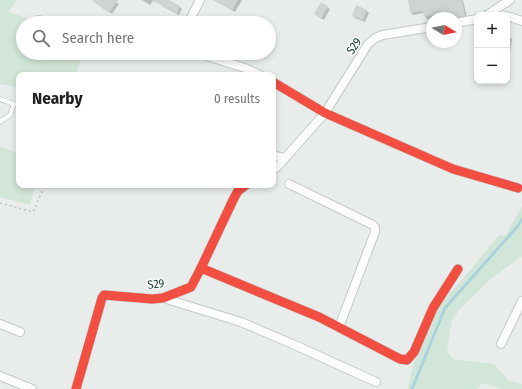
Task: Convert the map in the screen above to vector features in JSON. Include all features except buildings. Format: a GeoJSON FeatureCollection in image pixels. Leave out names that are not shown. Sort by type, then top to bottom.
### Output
{"type":"FeatureCollection","features":[{"type":"Feature","properties":{"kind":"street"},"geometry":{"type":"LineString","coordinates":[[192,16],[200,0]]}},
{"type":"Feature","properties":{"kind":"street"},"geometry":{"type":"LineString","coordinates":[[492,12],[510,0]]}},
{"type":"Feature","properties":{"kind":"street"},"geometry":{"type":"LineString","coordinates":[[510,17],[522,22]]}},
{"type":"Feature","properties":{"kind":"street"},"geometry":{"type":"LineString","coordinates":[[462,22],[474,20]]}},
{"type":"Feature","properties":{"kind":"street","name":"S29"},"geometry":{"type":"LineString","coordinates":[[276,168],[325,114],[368,44],[375,38],[383,35],[426,28]]}},
{"type":"Feature","properties":{"kind":"street"},"geometry":{"type":"LineString","coordinates":[[219,60],[254,72]]}},
{"type":"Feature","properties":{"kind":"street"},"geometry":{"type":"LineString","coordinates":[[276,84],[325,114],[453,169],[518,188]]}},
{"type":"Feature","properties":{"kind":"street"},"geometry":{"type":"LineString","coordinates":[[276,156],[284,158]]}},
{"type":"Feature","properties":{"kind":"street"},"geometry":{"type":"LineString","coordinates":[[289,184],[375,227],[375,232],[339,327]]}},
{"type":"Feature","properties":{"kind":"street","name":"S29"},"geometry":{"type":"LineString","coordinates":[[76,389],[104,295],[152,299],[162,298],[191,288],[234,198],[243,188]]}},
{"type":"Feature","properties":{"kind":"street"},"geometry":{"type":"LineString","coordinates":[[201,268],[320,318],[400,359],[407,360],[414,352],[434,308],[458,269]]}},
{"type":"Feature","properties":{"kind":"street"},"geometry":{"type":"LineString","coordinates":[[162,298],[241,322],[376,382]]}},
{"type":"Feature","properties":{"kind":"street"},"geometry":{"type":"LineString","coordinates":[[501,344],[522,301]]}},
{"type":"Feature","properties":{"kind":"street"},"geometry":{"type":"LineString","coordinates":[[0,324],[20,332]]}},
{"type":"Feature","properties":{"kind":"street"},"geometry":{"type":"LineString","coordinates":[[0,376],[32,389]]}},
{"type":"Feature","properties":{"kind":"lane"},"geometry":{"type":"LineString","coordinates":[[0,99],[14,104],[10,115],[0,122]]}},
{"type":"Feature","properties":{"kind":"path"},"geometry":{"type":"LineString","coordinates":[[0,203],[33,212],[44,188]]}},
{"type":"Feature","properties":{"kind":"green space"},"geometry":{"type":"Polygon","coordinates":[[[0,0],[16,0],[8,12],[20,16],[16,16],[16,60],[80,60],[77,72],[16,72],[16,87],[0,84],[0,0]]]}},
{"type":"Feature","properties":{"kind":"green space"},"geometry":{"type":"Polygon","coordinates":[[[0,147],[16,152],[16,188],[34,188],[30,205],[0,197],[0,147]]]}},
{"type":"Feature","properties":{"kind":"green space"},"geometry":{"type":"Polygon","coordinates":[[[522,206],[522,256],[491,279],[461,308],[452,320],[447,351],[453,359],[494,364],[508,380],[522,384],[522,389],[502,389],[482,383],[477,389],[408,389],[417,354],[438,306],[468,273],[499,235],[505,236],[522,206]]]}},
{"type":"Feature","properties":{"kind":"waterway"},"geometry":{"type":"LineString","coordinates":[[412,389],[445,308],[517,227],[522,219]]}},
{"type":"Feature","properties":{"kind":"traffic: jam"},"geometry":{"type":"LineString","coordinates":[[276,84],[325,113],[453,169],[518,188]]}},
{"type":"Feature","properties":{"kind":"traffic: jam"},"geometry":{"type":"LineString","coordinates":[[76,389],[104,295],[152,299],[163,298],[191,287],[234,198],[238,191],[242,188]]}},
{"type":"Feature","properties":{"kind":"traffic: jam"},"geometry":{"type":"LineString","coordinates":[[201,268],[319,317],[400,359],[407,360],[414,352],[433,308],[458,269]]}}]}
